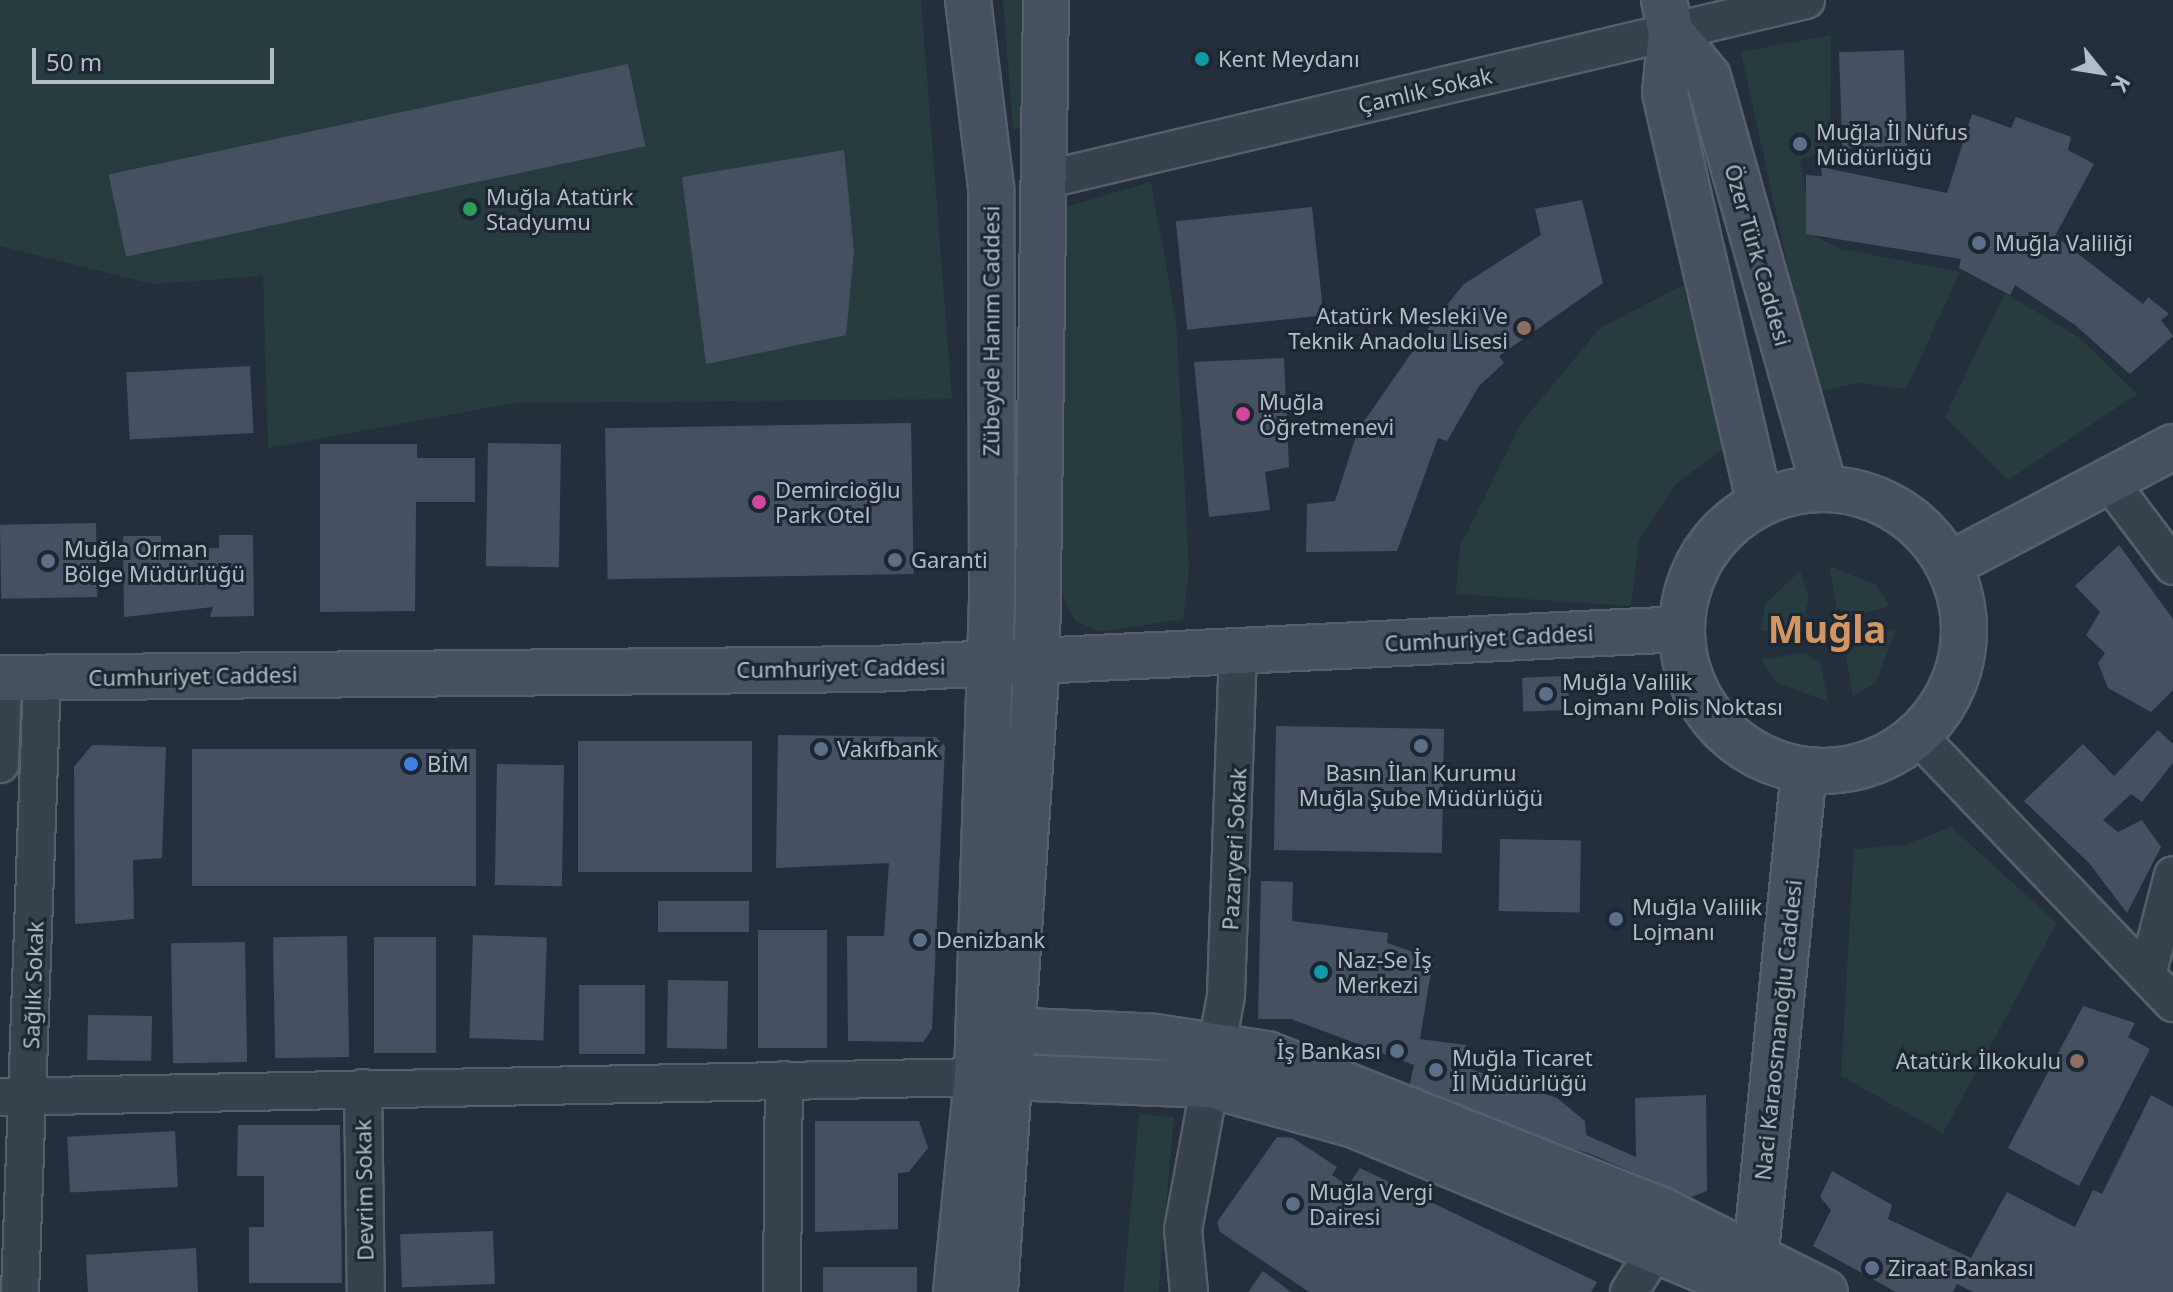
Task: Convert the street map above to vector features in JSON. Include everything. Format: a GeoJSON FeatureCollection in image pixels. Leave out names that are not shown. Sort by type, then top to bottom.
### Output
{"type":"FeatureCollection","features":[{"type":"Feature","properties":{"kind":"main road","name":"Zübeyde Hanım Caddesi"},"geometry":{"type":"LineString","coordinates":[[968,0],[991,187],[990,664],[996,1029]]}},
{"type":"Feature","properties":{"kind":"main road"},"geometry":{"type":"LineString","coordinates":[[995,1292],[996,1029],[1037,660],[1046,0]]}},
{"type":"Feature","properties":{"kind":"main road"},"geometry":{"type":"LineString","coordinates":[[1668,16],[1665,93],[1760,503]]}},
{"type":"Feature","properties":{"kind":"main road","name":"Özer Türk Caddesi"},"geometry":{"type":"LineString","coordinates":[[1668,16],[1708,77],[1824,488]]}},
{"type":"Feature","properties":{"kind":"main road"},"geometry":{"type":"LineString","coordinates":[[991,187],[1044,180]]}},
{"type":"Feature","properties":{"kind":"main road"},"geometry":{"type":"LineString","coordinates":[[1949,565],[2173,447]]}},
{"type":"Feature","properties":{"kind":"main road"},"geometry":{"type":"LineString","coordinates":[[1824,488],[1898,509],[1949,565],[1961,600],[1962,649],[1941,707],[1917,735],[1864,765],[1804,770],[1741,746],[1716,723],[1685,663],[1682,629],[1696,569],[1712,542],[1760,503],[1824,488]]}},
{"type":"Feature","properties":{"kind":"main road","name":"Cumhuriyet Caddesi"},"geometry":{"type":"LineString","coordinates":[[15,678],[990,664],[1682,629]]}},
{"type":"Feature","properties":{"kind":"main road","name":"Naci Karaosmanoğlu Caddesi"},"geometry":{"type":"LineString","coordinates":[[1754,1278],[1804,770]]}},
{"type":"Feature","properties":{"kind":"main road"},"geometry":{"type":"LineString","coordinates":[[996,1029],[1214,1066],[1657,1248],[1754,1278],[1825,1292]]}},
{"type":"Feature","properties":{"kind":"main road"},"geometry":{"type":"LineString","coordinates":[[996,1075],[1214,1066],[1267,1054],[1378,1096],[1754,1278]]}},
{"type":"Feature","properties":{"kind":"main road"},"geometry":{"type":"LineString","coordinates":[[956,1292],[996,1075]]}},
{"type":"Feature","properties":{"kind":"street","name":"Çamlık Sokak"},"geometry":{"type":"LineString","coordinates":[[1044,180],[1668,16],[1806,0]]}},
{"type":"Feature","properties":{"kind":"street"},"geometry":{"type":"LineString","coordinates":[[2109,481],[2173,566]]}},
{"type":"Feature","properties":{"kind":"street","name":"Pazaryeri Sokak"},"geometry":{"type":"LineString","coordinates":[[1189,1292],[1183,1230],[1214,1066],[1236,805],[1238,651]]}},
{"type":"Feature","properties":{"kind":"street"},"geometry":{"type":"LineString","coordinates":[[0,764],[15,678]]}},
{"type":"Feature","properties":{"kind":"street","name":"Sağlık Sokak"},"geometry":{"type":"LineString","coordinates":[[15,678],[15,1096],[20,1292]]}},
{"type":"Feature","properties":{"kind":"street"},"geometry":{"type":"LineString","coordinates":[[1917,735],[2173,1003]]}},
{"type":"Feature","properties":{"kind":"street"},"geometry":{"type":"LineString","coordinates":[[2147,975],[2173,875]]}},
{"type":"Feature","properties":{"kind":"street"},"geometry":{"type":"LineString","coordinates":[[15,1096],[996,1075]]}},
{"type":"Feature","properties":{"kind":"street"},"geometry":{"type":"LineString","coordinates":[[782,1292],[784,1080]]}},
{"type":"Feature","properties":{"kind":"street","name":"Devrim Sokak"},"geometry":{"type":"LineString","coordinates":[[363,1088],[366,1292]]}},
{"type":"Feature","properties":{"kind":"street"},"geometry":{"type":"LineString","coordinates":[[1629,1292],[1657,1248]]}},
{"type":"Feature","properties":{"kind":"green space","name":"Muğla Atatürk Stadyumu"},"geometry":{"type":"Polygon","coordinates":[[[0,0],[921,0],[952,399],[514,403],[268,448],[263,276],[153,284],[0,246],[0,0]]]}},
{"type":"Feature","properties":{"kind":"green space"},"geometry":{"type":"Polygon","coordinates":[[[1003,0],[1029,0],[1023,130],[1013,128],[1003,0]]]}},
{"type":"Feature","properties":{"kind":"green space"},"geometry":{"type":"Polygon","coordinates":[[[1831,35],[1830,150],[1800,160],[1814,236],[1841,249],[1960,272],[1906,389],[1858,383],[1815,392],[1741,52],[1831,35]]]}},
{"type":"Feature","properties":{"kind":"green space"},"geometry":{"type":"Polygon","coordinates":[[[1151,182],[1176,320],[1189,569],[1183,619],[1100,632],[1075,621],[1060,588],[1062,208],[1151,182]]]}},
{"type":"Feature","properties":{"kind":"green space"},"geometry":{"type":"Polygon","coordinates":[[[1683,285],[1724,448],[1676,484],[1639,540],[1631,606],[1456,594],[1460,547],[1522,422],[1600,328],[1683,285]]]}},
{"type":"Feature","properties":{"kind":"green space"},"geometry":{"type":"Polygon","coordinates":[[[2005,293],[2080,338],[2137,394],[2008,480],[1945,417],[2005,293]]]}},
{"type":"Feature","properties":{"kind":"green space"},"geometry":{"type":"Polygon","coordinates":[[[1829,566],[1875,584],[1890,606],[1852,616],[1837,608],[1829,566]]]}},
{"type":"Feature","properties":{"kind":"green space"},"geometry":{"type":"Polygon","coordinates":[[[1800,571],[1809,598],[1801,631],[1760,631],[1766,603],[1800,571]]]}},
{"type":"Feature","properties":{"kind":"green space"},"geometry":{"type":"Polygon","coordinates":[[[1896,629],[1876,683],[1853,696],[1846,656],[1861,639],[1896,629]]]}},
{"type":"Feature","properties":{"kind":"green space"},"geometry":{"type":"Polygon","coordinates":[[[1805,653],[1821,664],[1828,702],[1776,682],[1761,659],[1805,653]]]}},
{"type":"Feature","properties":{"kind":"green space"},"geometry":{"type":"Polygon","coordinates":[[[1951,827],[2057,923],[1943,1133],[1841,1076],[1854,849],[1906,845],[1951,827]]]}},
{"type":"Feature","properties":{"kind":"green space"},"geometry":{"type":"Polygon","coordinates":[[[1139,1114],[1174,1117],[1159,1292],[1123,1292],[1139,1114]]]}},
{"type":"Feature","properties":{"kind":"building"},"geometry":{"type":"Polygon","coordinates":[[[1904,50],[1907,146],[1842,148],[1839,52],[1904,50]]]}},
{"type":"Feature","properties":{"kind":"building"},"geometry":{"type":"Polygon","coordinates":[[[628,64],[645,146],[126,257],[109,174],[628,64]]]}},
{"type":"Feature","properties":{"kind":"building","name":"Muğla Valiliği"},"geometry":{"type":"Polygon","coordinates":[[[1972,114],[2011,128],[2016,117],[2071,137],[2068,150],[2094,164],[2055,236],[2143,304],[2148,297],[2169,314],[2161,320],[2173,336],[2130,374],[2075,325],[2015,285],[2010,295],[1959,268],[1961,259],[1806,234],[1806,175],[1822,176],[1821,167],[1947,193],[1972,114]]]}},
{"type":"Feature","properties":{"kind":"building"},"geometry":{"type":"Polygon","coordinates":[[[844,150],[854,251],[846,335],[706,364],[682,177],[844,150]]]}},
{"type":"Feature","properties":{"kind":"building"},"geometry":{"type":"Polygon","coordinates":[[[1582,200],[1603,283],[1499,356],[1504,363],[1479,386],[1447,441],[1438,438],[1397,551],[1306,552],[1307,504],[1335,501],[1358,430],[1433,322],[1464,284],[1541,235],[1535,209],[1582,200]]]}},
{"type":"Feature","properties":{"kind":"building"},"geometry":{"type":"Polygon","coordinates":[[[1312,207],[1323,315],[1187,330],[1176,221],[1312,207]]]}},
{"type":"Feature","properties":{"kind":"building","name":"Muğla Öğretmenevi"},"geometry":{"type":"Polygon","coordinates":[[[1284,358],[1289,467],[1265,472],[1270,510],[1209,517],[1194,362],[1284,358]]]}},
{"type":"Feature","properties":{"kind":"building"},"geometry":{"type":"Polygon","coordinates":[[[250,366],[254,433],[130,439],[126,372],[250,366]]]}},
{"type":"Feature","properties":{"kind":"building","name":"Demircioğlu Park Otel"},"geometry":{"type":"Polygon","coordinates":[[[911,423],[914,574],[608,579],[605,428],[911,423]]]}},
{"type":"Feature","properties":{"kind":"building"},"geometry":{"type":"Polygon","coordinates":[[[488,443],[561,444],[559,567],[486,566],[488,443]]]}},
{"type":"Feature","properties":{"kind":"building"},"geometry":{"type":"Polygon","coordinates":[[[320,444],[417,444],[417,458],[475,458],[475,502],[416,502],[415,611],[320,612],[320,444]]]}},
{"type":"Feature","properties":{"kind":"building","name":"Muğla Orman Bölge Müdürlüğü"},"geometry":{"type":"Polygon","coordinates":[[[96,523],[97,597],[1,599],[0,525],[96,523]]]}},
{"type":"Feature","properties":{"kind":"building"},"geometry":{"type":"Polygon","coordinates":[[[219,535],[253,535],[254,616],[210,617],[213,607],[124,617],[123,536],[161,536],[161,549],[219,548],[219,535]]]}},
{"type":"Feature","properties":{"kind":"building"},"geometry":{"type":"Polygon","coordinates":[[[2119,545],[2173,619],[2173,690],[2151,712],[2108,688],[2098,663],[2105,653],[2086,635],[2100,612],[2075,586],[2119,545]]]}},
{"type":"Feature","properties":{"kind":"building","name":"Muğla Valilik Lojmanı Polis Noktası"},"geometry":{"type":"Polygon","coordinates":[[[1568,676],[1569,710],[1523,712],[1522,678],[1568,676]]]}},
{"type":"Feature","properties":{"kind":"building"},"geometry":{"type":"Polygon","coordinates":[[[1276,726],[1444,729],[1442,853],[1274,850],[1276,726]]]}},
{"type":"Feature","properties":{"kind":"building"},"geometry":{"type":"Polygon","coordinates":[[[2158,730],[2173,744],[2173,763],[2142,802],[2131,794],[2103,820],[2118,832],[2142,820],[2161,847],[2127,913],[2089,863],[2024,801],[2083,744],[2114,776],[2158,730]]]}},
{"type":"Feature","properties":{"kind":"building"},"geometry":{"type":"Polygon","coordinates":[[[778,735],[936,737],[945,746],[932,1029],[923,1042],[848,1041],[847,936],[884,936],[889,863],[776,868],[778,735]]]}},
{"type":"Feature","properties":{"kind":"building"},"geometry":{"type":"Polygon","coordinates":[[[578,741],[752,741],[752,872],[578,872],[578,741]]]}},
{"type":"Feature","properties":{"kind":"building"},"geometry":{"type":"Polygon","coordinates":[[[92,745],[166,747],[162,858],[133,860],[134,919],[75,924],[74,767],[92,745]]]}},
{"type":"Feature","properties":{"kind":"building"},"geometry":{"type":"Polygon","coordinates":[[[192,749],[476,749],[476,886],[192,886],[192,749]]]}},
{"type":"Feature","properties":{"kind":"building"},"geometry":{"type":"Polygon","coordinates":[[[497,764],[564,765],[562,886],[495,885],[497,764]]]}},
{"type":"Feature","properties":{"kind":"building","name":"Muğla Valilik Lojmanı"},"geometry":{"type":"Polygon","coordinates":[[[1500,839],[1581,840],[1580,912],[1499,911],[1500,839]]]}},
{"type":"Feature","properties":{"kind":"building"},"geometry":{"type":"Polygon","coordinates":[[[1261,881],[1293,882],[1292,921],[1388,933],[1387,943],[1433,959],[1420,1039],[1466,1045],[1464,1067],[1557,1098],[1585,1121],[1586,1135],[1636,1157],[1635,1098],[1706,1095],[1707,1191],[1691,1197],[1588,1153],[1406,1101],[1414,1065],[1291,1019],[1258,1019],[1261,881]]]}},
{"type":"Feature","properties":{"kind":"building"},"geometry":{"type":"Polygon","coordinates":[[[658,901],[749,901],[749,932],[658,932],[658,901]]]}},
{"type":"Feature","properties":{"kind":"building"},"geometry":{"type":"Polygon","coordinates":[[[758,930],[827,930],[827,1048],[758,1048],[758,930]]]}},
{"type":"Feature","properties":{"kind":"building"},"geometry":{"type":"Polygon","coordinates":[[[473,935],[547,938],[543,1041],[469,1038],[473,935]]]}},
{"type":"Feature","properties":{"kind":"building"},"geometry":{"type":"Polygon","coordinates":[[[347,936],[349,1057],[275,1058],[273,937],[347,936]]]}},
{"type":"Feature","properties":{"kind":"building"},"geometry":{"type":"Polygon","coordinates":[[[374,937],[436,937],[436,1053],[374,1053],[374,937]]]}},
{"type":"Feature","properties":{"kind":"building"},"geometry":{"type":"Polygon","coordinates":[[[245,942],[247,1062],[173,1063],[171,943],[245,942]]]}},
{"type":"Feature","properties":{"kind":"building"},"geometry":{"type":"Polygon","coordinates":[[[668,980],[728,981],[727,1049],[667,1048],[668,980]]]}},
{"type":"Feature","properties":{"kind":"building"},"geometry":{"type":"Polygon","coordinates":[[[579,985],[645,985],[645,1054],[579,1054],[579,985]]]}},
{"type":"Feature","properties":{"kind":"building"},"geometry":{"type":"Polygon","coordinates":[[[2083,1006],[2135,1023],[2128,1037],[2150,1049],[2079,1186],[2008,1148],[2083,1006]]]}},
{"type":"Feature","properties":{"kind":"building"},"geometry":{"type":"Polygon","coordinates":[[[88,1015],[152,1016],[151,1061],[87,1060],[88,1015]]]}},
{"type":"Feature","properties":{"kind":"building"},"geometry":{"type":"Polygon","coordinates":[[[2151,1095],[2173,1107],[2173,1292],[1973,1292],[1957,1284],[1953,1292],[1896,1292],[1813,1246],[1831,1210],[1820,1197],[1832,1171],[1892,1205],[1888,1219],[1971,1258],[2007,1192],[2075,1227],[2093,1190],[2102,1194],[2151,1095]]]}},
{"type":"Feature","properties":{"kind":"building"},"geometry":{"type":"Polygon","coordinates":[[[815,1121],[919,1121],[928,1148],[909,1172],[898,1173],[898,1229],[815,1232],[815,1121]]]}},
{"type":"Feature","properties":{"kind":"building"},"geometry":{"type":"Polygon","coordinates":[[[238,1125],[340,1125],[342,1283],[249,1283],[249,1227],[264,1227],[264,1176],[237,1176],[238,1125]]]}},
{"type":"Feature","properties":{"kind":"building"},"geometry":{"type":"Polygon","coordinates":[[[175,1131],[178,1187],[70,1193],[67,1137],[175,1131]]]}},
{"type":"Feature","properties":{"kind":"building"},"geometry":{"type":"Polygon","coordinates":[[[1277,1137],[1293,1138],[1337,1167],[1332,1175],[1348,1186],[1360,1168],[1597,1282],[1591,1292],[1309,1292],[1220,1232],[1217,1222],[1277,1137]]]}},
{"type":"Feature","properties":{"kind":"building"},"geometry":{"type":"Polygon","coordinates":[[[493,1231],[495,1284],[402,1287],[400,1234],[493,1231]]]}},
{"type":"Feature","properties":{"kind":"building"},"geometry":{"type":"Polygon","coordinates":[[[196,1248],[198,1292],[88,1292],[86,1255],[196,1248]]]}},
{"type":"Feature","properties":{"kind":"building"},"geometry":{"type":"Polygon","coordinates":[[[823,1267],[917,1267],[917,1292],[823,1292],[823,1267]]]}},
{"type":"Feature","properties":{"kind":"building"},"geometry":{"type":"Polygon","coordinates":[[[1263,1271],[1291,1292],[1248,1292],[1263,1271]]]}},
{"type":"Feature","properties":{"kind":"place","name":"Kent Meydanı"},"geometry":{"type":"Point","coordinates":[1202,59]}},
{"type":"Feature","properties":{"kind":"place","name":"Muğla İl Nüfus Müdürlüğü"},"geometry":{"type":"Point","coordinates":[1800,144]}},
{"type":"Feature","properties":{"kind":"place","name":"Muğla Atatürk Stadyumu"},"geometry":{"type":"Point","coordinates":[470,209]}},
{"type":"Feature","properties":{"kind":"place","name":"Muğla Valiliği"},"geometry":{"type":"Point","coordinates":[1979,243]}},
{"type":"Feature","properties":{"kind":"place","name":"Atatürk Mesleki Ve Teknik Anadolu Lisesi"},"geometry":{"type":"Point","coordinates":[1524,328]}},
{"type":"Feature","properties":{"kind":"place","name":"Muğla Öğretmenevi"},"geometry":{"type":"Point","coordinates":[1243,414]}},
{"type":"Feature","properties":{"kind":"place","name":"Demircioğlu Park Otel"},"geometry":{"type":"Point","coordinates":[759,502]}},
{"type":"Feature","properties":{"kind":"place","name":"Garanti"},"geometry":{"type":"Point","coordinates":[895,560]}},
{"type":"Feature","properties":{"kind":"place","name":"Muğla Orman Bölge Müdürlüğü"},"geometry":{"type":"Point","coordinates":[48,561]}},
{"type":"Feature","properties":{"kind":"place","name":"Muğla Valilik Lojmanı Polis Noktası"},"geometry":{"type":"Point","coordinates":[1546,694]}},
{"type":"Feature","properties":{"kind":"place","name":"Basın İlan Kurumu Muğla Şube Müdürlüğü"},"geometry":{"type":"Point","coordinates":[1421,746]}},
{"type":"Feature","properties":{"kind":"place","name":"Vakıfbank"},"geometry":{"type":"Point","coordinates":[821,749]}},
{"type":"Feature","properties":{"kind":"place","name":"BİM"},"geometry":{"type":"Point","coordinates":[411,764]}},
{"type":"Feature","properties":{"kind":"place","name":"Muğla Valilik Lojmanı"},"geometry":{"type":"Point","coordinates":[1616,919]}},
{"type":"Feature","properties":{"kind":"place","name":"Denizbank"},"geometry":{"type":"Point","coordinates":[920,940]}},
{"type":"Feature","properties":{"kind":"place","name":"Naz-Se İş Merkezi"},"geometry":{"type":"Point","coordinates":[1321,972]}},
{"type":"Feature","properties":{"kind":"place","name":"İş Bankası"},"geometry":{"type":"Point","coordinates":[1397,1051]}},
{"type":"Feature","properties":{"kind":"place","name":"Atatürk İlkokulu"},"geometry":{"type":"Point","coordinates":[2077,1061]}},
{"type":"Feature","properties":{"kind":"place","name":"Muğla Ticaret İl Müdürlüğü"},"geometry":{"type":"Point","coordinates":[1436,1070]}},
{"type":"Feature","properties":{"kind":"place","name":"Muğla Vergi Dairesi"},"geometry":{"type":"Point","coordinates":[1293,1204]}},
{"type":"Feature","properties":{"kind":"place","name":"Ziraat Bankası"},"geometry":{"type":"Point","coordinates":[1872,1268]}},
{"type":"Feature","properties":{"kind":"district","name":"Muğla"},"geometry":{"type":"Point","coordinates":[1827,629]}}]}
